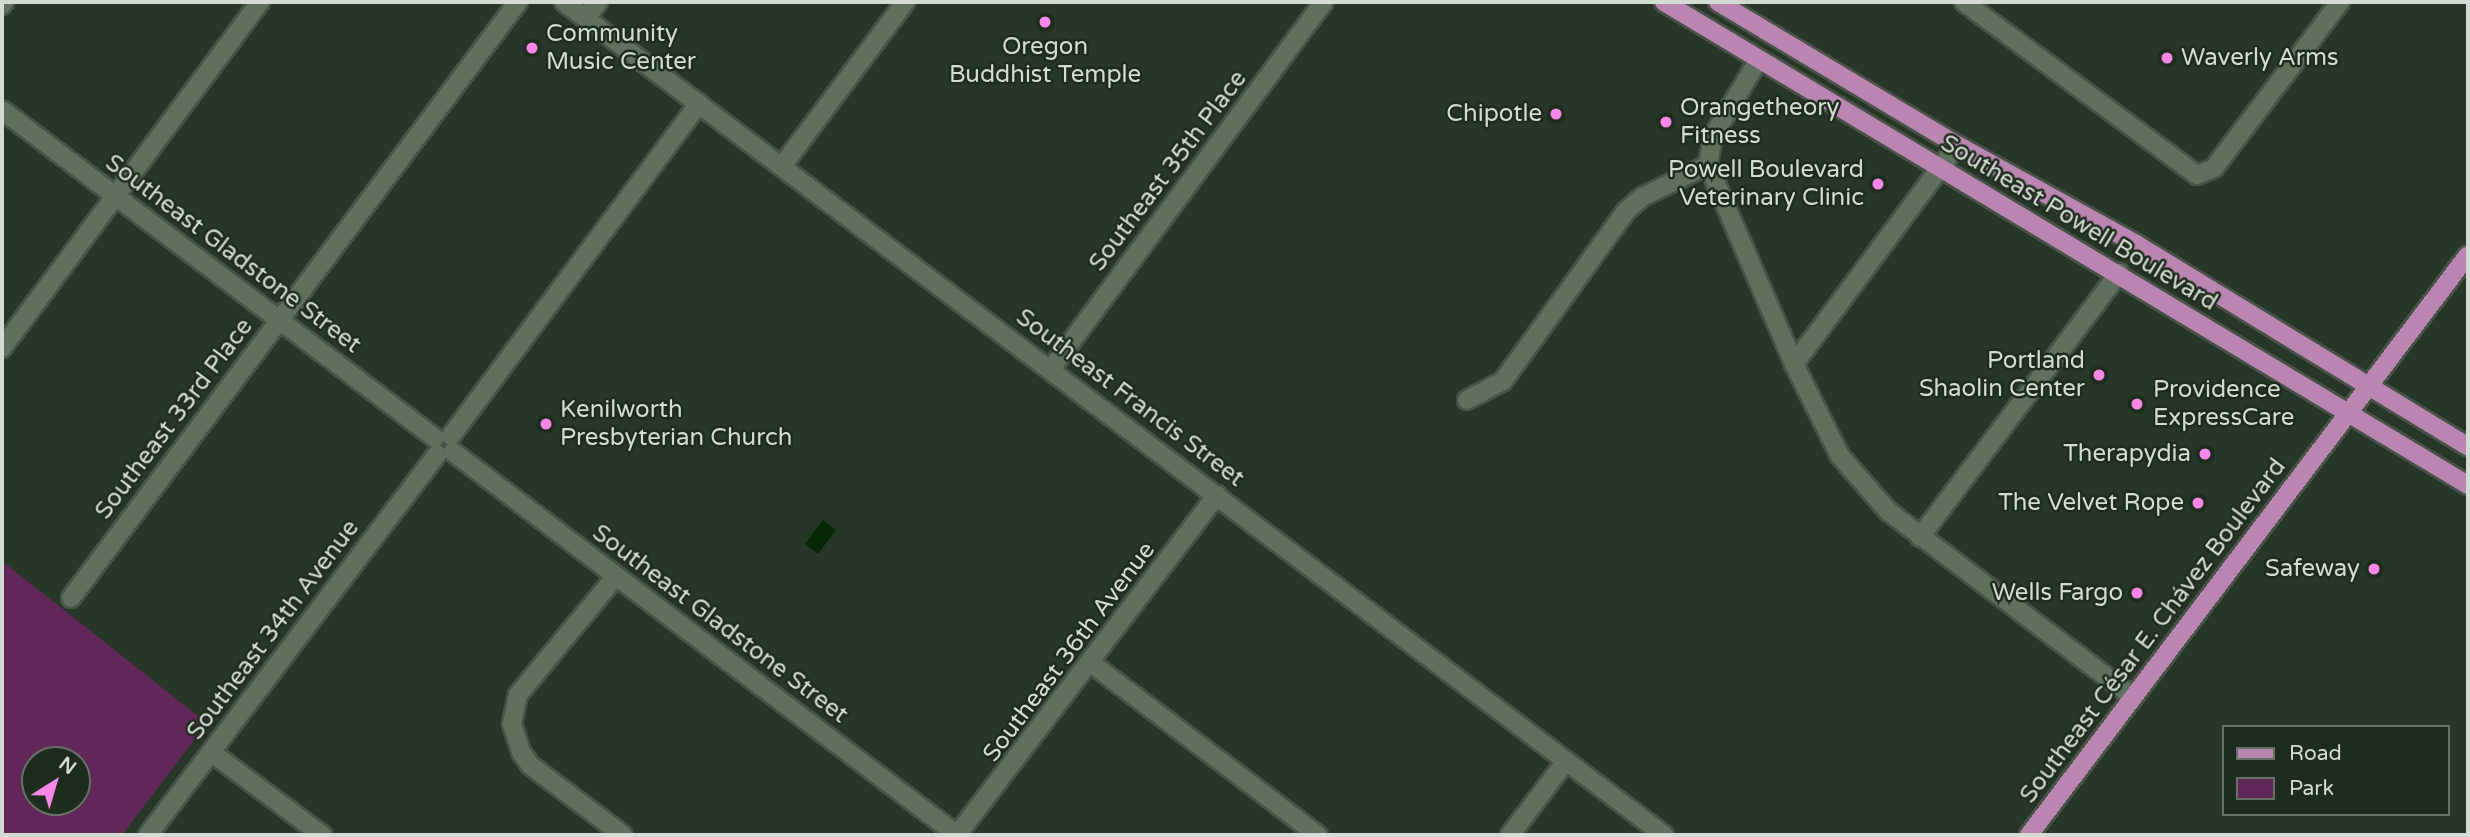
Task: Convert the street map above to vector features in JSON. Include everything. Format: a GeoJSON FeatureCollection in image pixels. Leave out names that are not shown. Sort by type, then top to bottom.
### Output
{"type":"FeatureCollection","features":[{"type":"Feature","properties":{"kind":"main road"},"geometry":{"type":"LineString","coordinates":[[1665,2],[1673,2]]}},
{"type":"Feature","properties":{"kind":"main road","name":"Southeast Powell Boulevard"},"geometry":{"type":"LineString","coordinates":[[1665,2],[2468,485]]}},
{"type":"Feature","properties":{"kind":"main road","name":"Southeast Powell Boulevard"},"geometry":{"type":"LineString","coordinates":[[1718,2],[1956,145],[2136,244],[2468,447]]}},
{"type":"Feature","properties":{"kind":"main road"},"geometry":{"type":"LineString","coordinates":[[1759,59],[1794,48]]}},
{"type":"Feature","properties":{"kind":"main road","name":"Southeast César E. Chávez Boulevard"},"geometry":{"type":"LineString","coordinates":[[2029,835],[2468,255]]}},
{"type":"Feature","properties":{"kind":"street"},"geometry":{"type":"LineString","coordinates":[[2,348],[260,2]]}},
{"type":"Feature","properties":{"kind":"street","name":"Southeast 33rd Place"},"geometry":{"type":"LineString","coordinates":[[71,598],[518,2]]}},
{"type":"Feature","properties":{"kind":"street","name":"Southeast Francis Street"},"geometry":{"type":"LineString","coordinates":[[564,2],[1664,835]]}},
{"type":"Feature","properties":{"kind":"street"},"geometry":{"type":"LineString","coordinates":[[586,18],[598,2]]}},
{"type":"Feature","properties":{"kind":"street"},"geometry":{"type":"LineString","coordinates":[[782,166],[905,2]]}},
{"type":"Feature","properties":{"kind":"street","name":"Southeast 35th Place"},"geometry":{"type":"LineString","coordinates":[[1051,369],[1324,2]]}},
{"type":"Feature","properties":{"kind":"street"},"geometry":{"type":"LineString","coordinates":[[1964,2],[2191,173],[2203,175],[2214,168],[2334,4]]}},
{"type":"Feature","properties":{"kind":"street"},"geometry":{"type":"LineString","coordinates":[[1759,59],[1713,136],[1708,165],[1819,420],[1850,471],[1920,537],[2132,696]]}},
{"type":"Feature","properties":{"kind":"street","name":"Southeast 34th Avenue"},"geometry":{"type":"LineString","coordinates":[[148,835],[699,103]]}},
{"type":"Feature","properties":{"kind":"street","name":"Southeast Gladstone Street"},"geometry":{"type":"LineString","coordinates":[[2,110],[957,835]]}},
{"type":"Feature","properties":{"kind":"street"},"geometry":{"type":"LineString","coordinates":[[1794,364],[1956,145]]}},
{"type":"Feature","properties":{"kind":"street"},"geometry":{"type":"LineString","coordinates":[[1467,400],[1503,381],[1626,211],[1642,197],[1708,165]]}},
{"type":"Feature","properties":{"kind":"street"},"geometry":{"type":"LineString","coordinates":[[1920,537],[2119,273]]}},
{"type":"Feature","properties":{"kind":"street","name":"Southeast 36th Avenue"},"geometry":{"type":"LineString","coordinates":[[957,835],[1217,495]]}},
{"type":"Feature","properties":{"kind":"street"},"geometry":{"type":"LineString","coordinates":[[616,576],[519,695],[512,724],[517,745],[530,765],[623,835]]}},
{"type":"Feature","properties":{"kind":"street"},"geometry":{"type":"LineString","coordinates":[[1091,663],[1318,835]]}},
{"type":"Feature","properties":{"kind":"street"},"geometry":{"type":"LineString","coordinates":[[211,752],[322,835]]}},
{"type":"Feature","properties":{"kind":"street"},"geometry":{"type":"LineString","coordinates":[[1510,835],[1566,761]]}},
{"type":"Feature","properties":{"kind":"green space"},"geometry":{"type":"Polygon","coordinates":[[[2,561],[207,723],[122,835],[2,835],[2,561]]]}},
{"type":"Feature","properties":{"kind":"shaded area"},"geometry":{"type":"Polygon","coordinates":[[[823,520],[836,530],[818,554],[805,544],[823,520]]]}},
{"type":"Feature","properties":{"kind":"place","name":"Oregon Buddhist Temple"},"geometry":{"type":"Point","coordinates":[1045,22]}},
{"type":"Feature","properties":{"kind":"place","name":"Community Music Center"},"geometry":{"type":"Point","coordinates":[532,48]}},
{"type":"Feature","properties":{"kind":"place","name":"Waverly Arms"},"geometry":{"type":"Point","coordinates":[2167,58]}},
{"type":"Feature","properties":{"kind":"place","name":"Chipotle"},"geometry":{"type":"Point","coordinates":[1556,114]}},
{"type":"Feature","properties":{"kind":"place","name":"Orangetheory Fitness"},"geometry":{"type":"Point","coordinates":[1666,122]}},
{"type":"Feature","properties":{"kind":"place","name":"Powell Boulevard Veterinary Clinic"},"geometry":{"type":"Point","coordinates":[1878,184]}},
{"type":"Feature","properties":{"kind":"place","name":"Portland Shaolin Center"},"geometry":{"type":"Point","coordinates":[2099,375]}},
{"type":"Feature","properties":{"kind":"place","name":"Providence ExpressCare"},"geometry":{"type":"Point","coordinates":[2137,404]}},
{"type":"Feature","properties":{"kind":"place","name":"Kenilworth Presbyterian Church"},"geometry":{"type":"Point","coordinates":[546,424]}},
{"type":"Feature","properties":{"kind":"place","name":"Therapydia"},"geometry":{"type":"Point","coordinates":[2205,454]}},
{"type":"Feature","properties":{"kind":"place","name":"The Velvet Rope"},"geometry":{"type":"Point","coordinates":[2198,503]}},
{"type":"Feature","properties":{"kind":"place","name":"Safeway"},"geometry":{"type":"Point","coordinates":[2374,569]}},
{"type":"Feature","properties":{"kind":"place","name":"Wells Fargo"},"geometry":{"type":"Point","coordinates":[2137,593]}}]}
